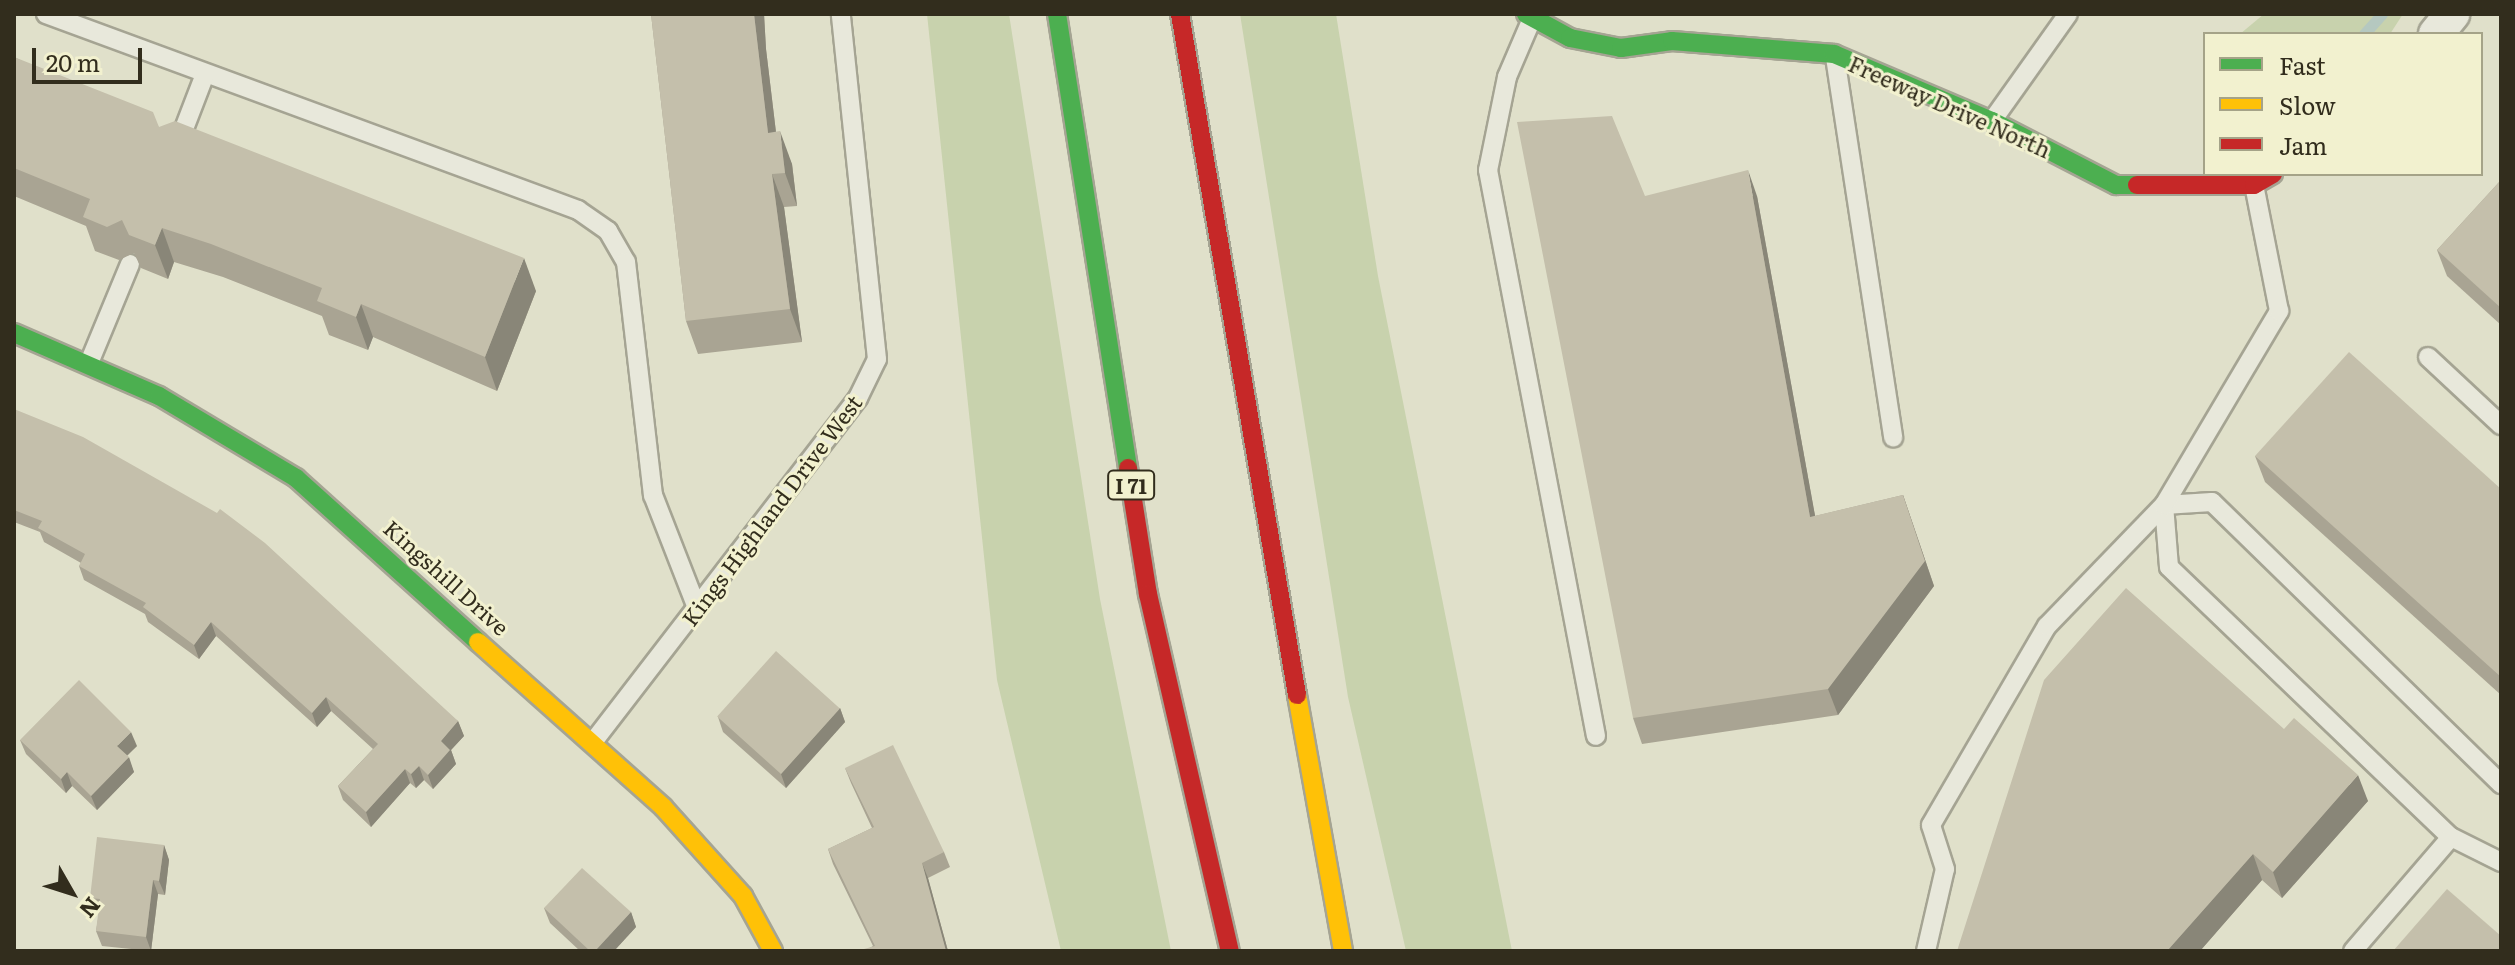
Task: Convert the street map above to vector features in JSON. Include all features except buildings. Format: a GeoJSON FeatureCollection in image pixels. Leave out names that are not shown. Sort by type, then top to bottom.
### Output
{"type":"FeatureCollection","features":[{"type":"Feature","properties":{"kind":"main road","name":"I 71"},"geometry":{"type":"LineString","coordinates":[[1057,14],[1148,594],[1230,951]]}},
{"type":"Feature","properties":{"kind":"main road"},"geometry":{"type":"LineString","coordinates":[[1180,14],[1227,310],[1343,951]]}},
{"type":"Feature","properties":{"kind":"main road","name":"Freeway Drive North"},"geometry":{"type":"LineString","coordinates":[[1529,17],[1570,38],[1621,48],[1672,41],[1834,54],[1992,121],[2116,185],[2254,185]]}},
{"type":"Feature","properties":{"kind":"main road"},"geometry":{"type":"LineString","coordinates":[[2254,185],[2270,176]]}},
{"type":"Feature","properties":{"kind":"main road","name":"Kingshill Drive"},"geometry":{"type":"LineString","coordinates":[[14,333],[159,396],[296,478],[593,742],[706,851],[743,896],[773,951]]}},
{"type":"Feature","properties":{"kind":"street"},"geometry":{"type":"LineString","coordinates":[[2438,32],[2452,14]]}},
{"type":"Feature","properties":{"kind":"lane"},"geometry":{"type":"LineString","coordinates":[[46,14],[578,210],[608,231],[626,262],[653,495],[697,608]]}},
{"type":"Feature","properties":{"kind":"lane","name":"Kings Highland Drive West"},"geometry":{"type":"LineString","coordinates":[[593,742],[858,398],[877,359],[841,14]]}},
{"type":"Feature","properties":{"kind":"lane"},"geometry":{"type":"LineString","coordinates":[[1585,14],[1597,43]]}},
{"type":"Feature","properties":{"kind":"lane"},"geometry":{"type":"LineString","coordinates":[[1992,121],[2068,14]]}},
{"type":"Feature","properties":{"kind":"lane"},"geometry":{"type":"LineString","coordinates":[[1529,17],[1507,77],[1488,170],[1596,736]]}},
{"type":"Feature","properties":{"kind":"lane"},"geometry":{"type":"LineString","coordinates":[[1834,54],[1893,438]]}},
{"type":"Feature","properties":{"kind":"lane"},"geometry":{"type":"LineString","coordinates":[[176,149],[205,74]]}},
{"type":"Feature","properties":{"kind":"lane"},"geometry":{"type":"LineString","coordinates":[[1926,951],[1945,869],[1931,825],[2047,626],[2164,505],[2279,311],[2254,185]]}},
{"type":"Feature","properties":{"kind":"lane"},"geometry":{"type":"LineString","coordinates":[[89,363],[130,264]]}},
{"type":"Feature","properties":{"kind":"lane"},"geometry":{"type":"LineString","coordinates":[[2428,357],[2501,425]]}},
{"type":"Feature","properties":{"kind":"lane"},"geometry":{"type":"LineString","coordinates":[[2164,505],[2212,502],[2501,784]]}},
{"type":"Feature","properties":{"kind":"lane"},"geometry":{"type":"LineString","coordinates":[[2164,505],[2169,567],[2451,837],[2501,862]]}},
{"type":"Feature","properties":{"kind":"lane"},"geometry":{"type":"LineString","coordinates":[[2353,951],[2451,837]]}},
{"type":"Feature","properties":{"kind":"green space"},"geometry":{"type":"Polygon","coordinates":[[[927,14],[1009,14],[1100,599],[1171,951],[1061,951],[997,680],[927,14]]]}},
{"type":"Feature","properties":{"kind":"green space"},"geometry":{"type":"Polygon","coordinates":[[[1240,14],[1336,14],[1378,276],[1512,951],[1406,951],[1348,697],[1240,14]]]}},
{"type":"Feature","properties":{"kind":"green space"},"geometry":{"type":"Polygon","coordinates":[[[2264,14],[2403,14],[2391,32],[2242,32],[2264,14]]]}},
{"type":"Feature","properties":{"kind":"waterway"},"geometry":{"type":"LineString","coordinates":[[2366,32],[2382,14]]}},
{"type":"Feature","properties":{"kind":"traffic: fast"},"geometry":{"type":"LineString","coordinates":[[1057,14],[1128,468]]}},
{"type":"Feature","properties":{"kind":"traffic: fast"},"geometry":{"type":"LineString","coordinates":[[1526,14],[1570,38],[1621,48],[1672,41],[1834,54],[1992,121],[2116,185],[2137,185]]}},
{"type":"Feature","properties":{"kind":"traffic: fast"},"geometry":{"type":"LineString","coordinates":[[14,333],[159,396],[296,478],[478,642]]}},
{"type":"Feature","properties":{"kind":"traffic: slow"},"geometry":{"type":"LineString","coordinates":[[478,642],[663,807],[743,896],[773,951]]}},
{"type":"Feature","properties":{"kind":"traffic: slow"},"geometry":{"type":"LineString","coordinates":[[1297,695],[1343,951]]}},
{"type":"Feature","properties":{"kind":"traffic: jam"},"geometry":{"type":"LineString","coordinates":[[1180,14],[1297,695]]}},
{"type":"Feature","properties":{"kind":"traffic: jam"},"geometry":{"type":"LineString","coordinates":[[2137,185],[2254,185],[2270,176]]}},
{"type":"Feature","properties":{"kind":"traffic: jam"},"geometry":{"type":"LineString","coordinates":[[1128,468],[1148,594],[1230,951]]}}]}
